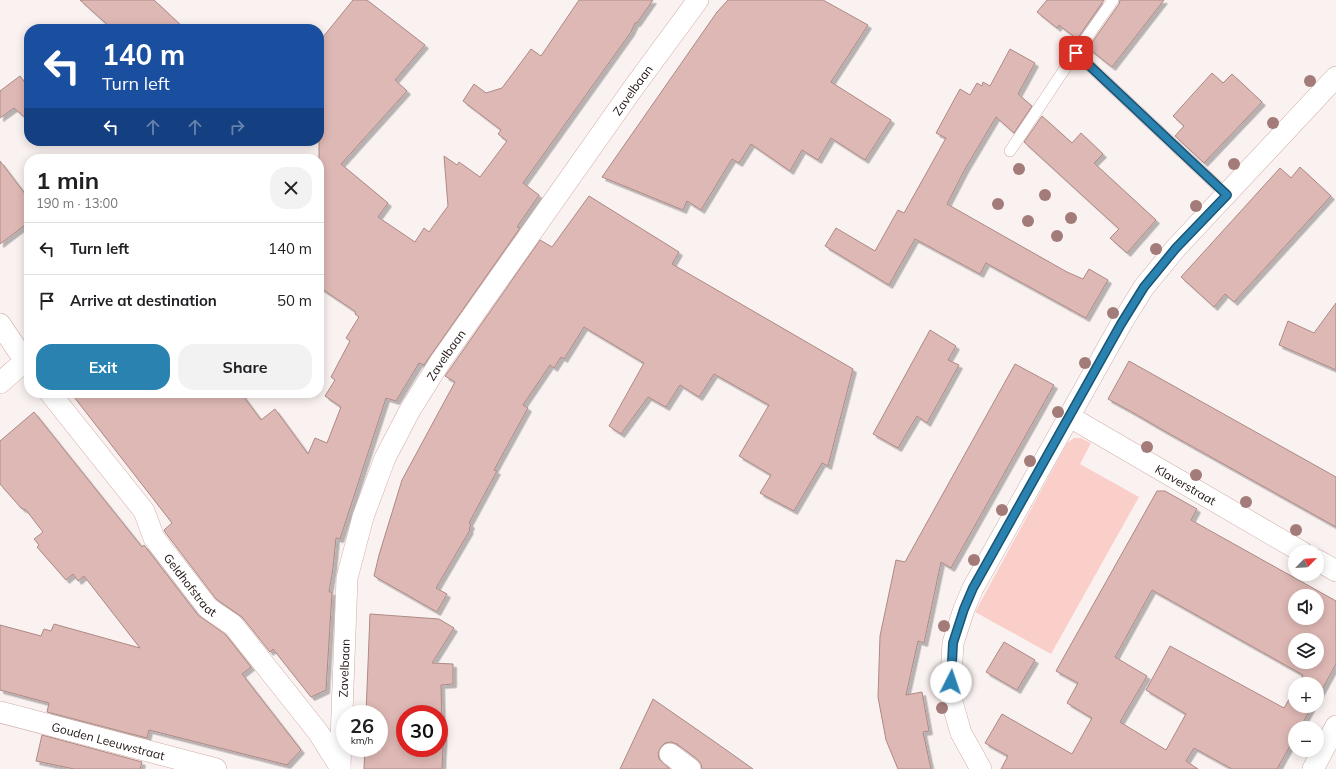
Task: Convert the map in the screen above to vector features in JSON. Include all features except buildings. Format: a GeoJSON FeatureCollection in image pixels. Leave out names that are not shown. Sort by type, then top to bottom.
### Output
{"type":"FeatureCollection","features":[{"type":"Feature","properties":{"kind":"street","name":"Zavelbaan"},"geometry":{"type":"LineString","coordinates":[[340,768],[347,578],[363,517],[385,458],[410,410],[440,362],[634,87],[698,0]]}},
{"type":"Feature","properties":{"kind":"street"},"geometry":{"type":"LineString","coordinates":[[981,769],[961,733],[950,695],[953,643],[964,609],[973,588],[1121,324],[1144,287],[1176,248],[1336,77]]}},
{"type":"Feature","properties":{"kind":"street"},"geometry":{"type":"LineString","coordinates":[[0,324],[24,360]]}},
{"type":"Feature","properties":{"kind":"street"},"geometry":{"type":"LineString","coordinates":[[0,382],[24,366]]}},
{"type":"Feature","properties":{"kind":"street","name":"Geldhofstraat"},"geometry":{"type":"LineString","coordinates":[[54,398],[144,511],[154,538],[208,608],[233,625],[318,732],[340,768]]}},
{"type":"Feature","properties":{"kind":"street","name":"Klaverstraat"},"geometry":{"type":"LineString","coordinates":[[1070,417],[1290,545]]}},
{"type":"Feature","properties":{"kind":"street"},"geometry":{"type":"LineString","coordinates":[[1324,564],[1336,571]]}},
{"type":"Feature","properties":{"kind":"street","name":"Gouden Leeuwstraat"},"geometry":{"type":"LineString","coordinates":[[0,712],[216,769]]}},
{"type":"Feature","properties":{"kind":"street"},"geometry":{"type":"LineString","coordinates":[[1313,769],[1336,726]]}},
{"type":"Feature","properties":{"kind":"street"},"geometry":{"type":"LineString","coordinates":[[670,754],[690,769]]}},
{"type":"Feature","properties":{"kind":"lane"},"geometry":{"type":"LineString","coordinates":[[1010,151],[1113,0]]}},
{"type":"Feature","properties":{"kind":"lane"},"geometry":{"type":"LineString","coordinates":[[1076,53],[1227,195]]}},
{"type":"Feature","properties":{"kind":"shaded area"},"geometry":{"type":"Polygon","coordinates":[[[1074,438],[1081,438],[1091,443],[1080,464],[1139,497],[1051,654],[975,612],[1067,443],[1074,438]]]}},
{"type":"Feature","properties":{"kind":"route"},"geometry":{"type":"LineString","coordinates":[[951,682],[953,643],[964,609],[973,588],[1121,324],[1144,287],[1176,248],[1227,195],[1076,53]]}}]}
